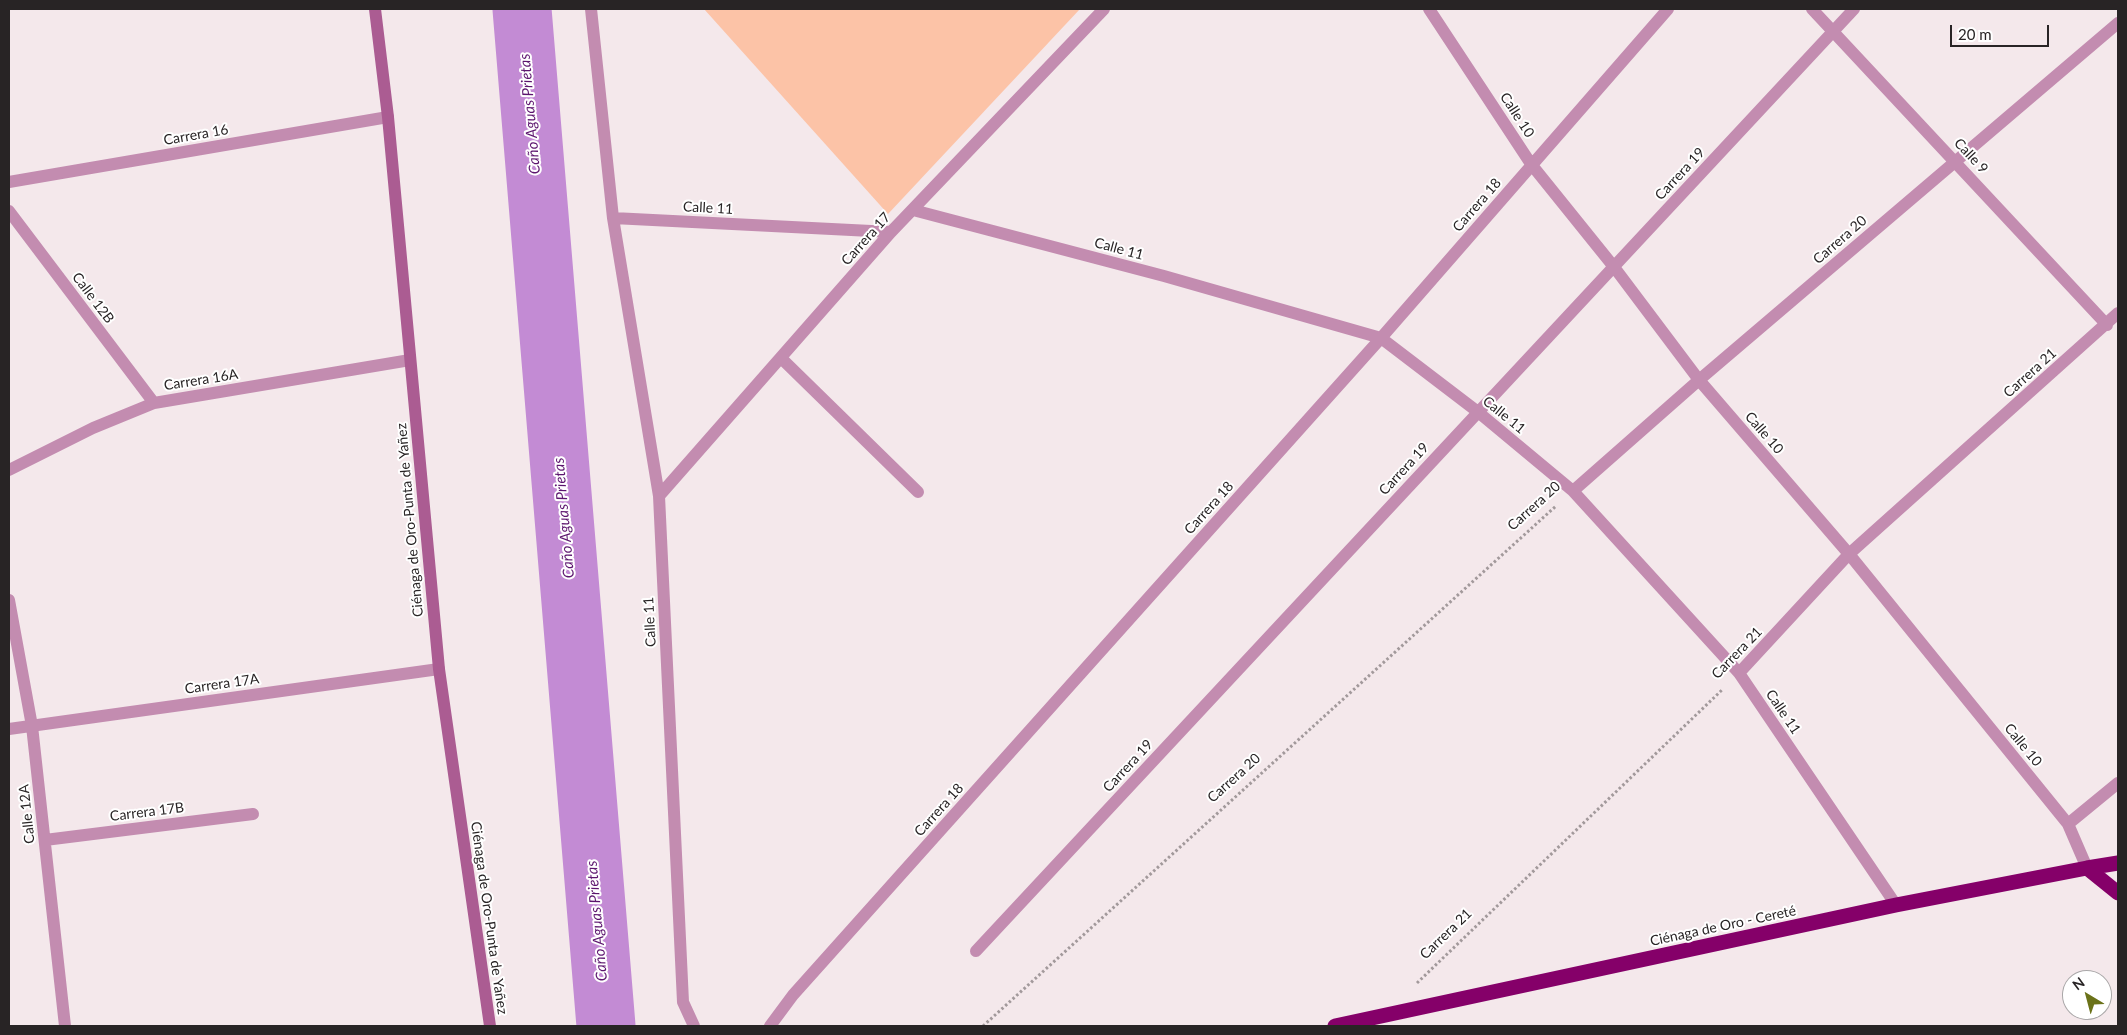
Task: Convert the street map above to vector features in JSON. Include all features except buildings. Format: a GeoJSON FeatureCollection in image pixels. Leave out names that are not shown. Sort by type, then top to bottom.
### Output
{"type":"FeatureCollection","features":[{"type":"Feature","properties":{"kind":"highway","name":"Ciénaga de Oro - Cereté"},"geometry":{"type":"LineString","coordinates":[[1335,1026],[1896,905],[2118,863]]}},
{"type":"Feature","properties":{"kind":"highway"},"geometry":{"type":"LineString","coordinates":[[2087,868],[2118,893]]}},
{"type":"Feature","properties":{"kind":"street","name":"Ciénaga de Oro-Punta de Yañez"},"geometry":{"type":"LineString","coordinates":[[375,9],[388,117],[439,669],[490,1026]]}},
{"type":"Feature","properties":{"kind":"street","name":"Calle 11"},"geometry":{"type":"LineString","coordinates":[[591,9],[613,218],[659,496],[683,1002],[694,1026]]}},
{"type":"Feature","properties":{"kind":"street","name":"Carrera 17"},"geometry":{"type":"LineString","coordinates":[[659,496],[891,232],[1104,9]]}},
{"type":"Feature","properties":{"kind":"street","name":"Calle 10"},"geometry":{"type":"LineString","coordinates":[[1428,9],[1531,164],[1614,267],[1699,380],[1849,554],[2068,824],[2087,868]]}},
{"type":"Feature","properties":{"kind":"street","name":"Carrera 18"},"geometry":{"type":"LineString","coordinates":[[770,1026],[794,995],[1381,338],[1668,9]]}},
{"type":"Feature","properties":{"kind":"street","name":"Calle 9"},"geometry":{"type":"LineString","coordinates":[[1812,9],[1956,161],[2107,325]]}},
{"type":"Feature","properties":{"kind":"street","name":"Carrera 19"},"geometry":{"type":"LineString","coordinates":[[976,951],[1854,9]]}},
{"type":"Feature","properties":{"kind":"street","name":"Carrera 20"},"geometry":{"type":"LineString","coordinates":[[1573,490],[1699,380],[2118,24]]}},
{"type":"Feature","properties":{"kind":"street","name":"Carrera 16"},"geometry":{"type":"LineString","coordinates":[[9,182],[388,117]]}},
{"type":"Feature","properties":{"kind":"street","name":"Calle 11"},"geometry":{"type":"LineString","coordinates":[[913,210],[1164,276],[1381,338],[1478,412],[1573,490],[1739,673],[1896,905]]}},
{"type":"Feature","properties":{"kind":"street","name":"Calle 12B"},"geometry":{"type":"LineString","coordinates":[[9,211],[154,403]]}},
{"type":"Feature","properties":{"kind":"street","name":"Calle 11"},"geometry":{"type":"LineString","coordinates":[[613,218],[891,232]]}},
{"type":"Feature","properties":{"kind":"street","name":"Carrera 21"},"geometry":{"type":"LineString","coordinates":[[1739,673],[1849,554],[2118,314]]}},
{"type":"Feature","properties":{"kind":"street"},"geometry":{"type":"LineString","coordinates":[[781,358],[918,492]]}},
{"type":"Feature","properties":{"kind":"street","name":"Carrera 16A"},"geometry":{"type":"LineString","coordinates":[[9,470],[93,428],[154,403],[410,360]]}},
{"type":"Feature","properties":{"kind":"street","name":"Calle 12A"},"geometry":{"type":"LineString","coordinates":[[9,600],[32,726],[66,1026]]}},
{"type":"Feature","properties":{"kind":"street","name":"Carrera 17A"},"geometry":{"type":"LineString","coordinates":[[9,730],[439,669]]}},
{"type":"Feature","properties":{"kind":"street"},"geometry":{"type":"LineString","coordinates":[[2068,824],[2118,783]]}},
{"type":"Feature","properties":{"kind":"street","name":"Carrera 17B"},"geometry":{"type":"LineString","coordinates":[[45,840],[253,814]]}},
{"type":"Feature","properties":{"kind":"path","name":"Carrera 20"},"geometry":{"type":"LineString","coordinates":[[983,1026],[1573,490]]}},
{"type":"Feature","properties":{"kind":"path","name":"Carrera 21"},"geometry":{"type":"LineString","coordinates":[[1410,990],[1739,673]]}},
{"type":"Feature","properties":{"kind":"shaded area"},"geometry":{"type":"Polygon","coordinates":[[[704,9],[1080,9],[888,214],[704,9]]]}},
{"type":"Feature","properties":{"kind":"waterway","name":"Caño Aguas Prietas"},"geometry":{"type":"LineString","coordinates":[[522,9],[606,1026]]}}]}
